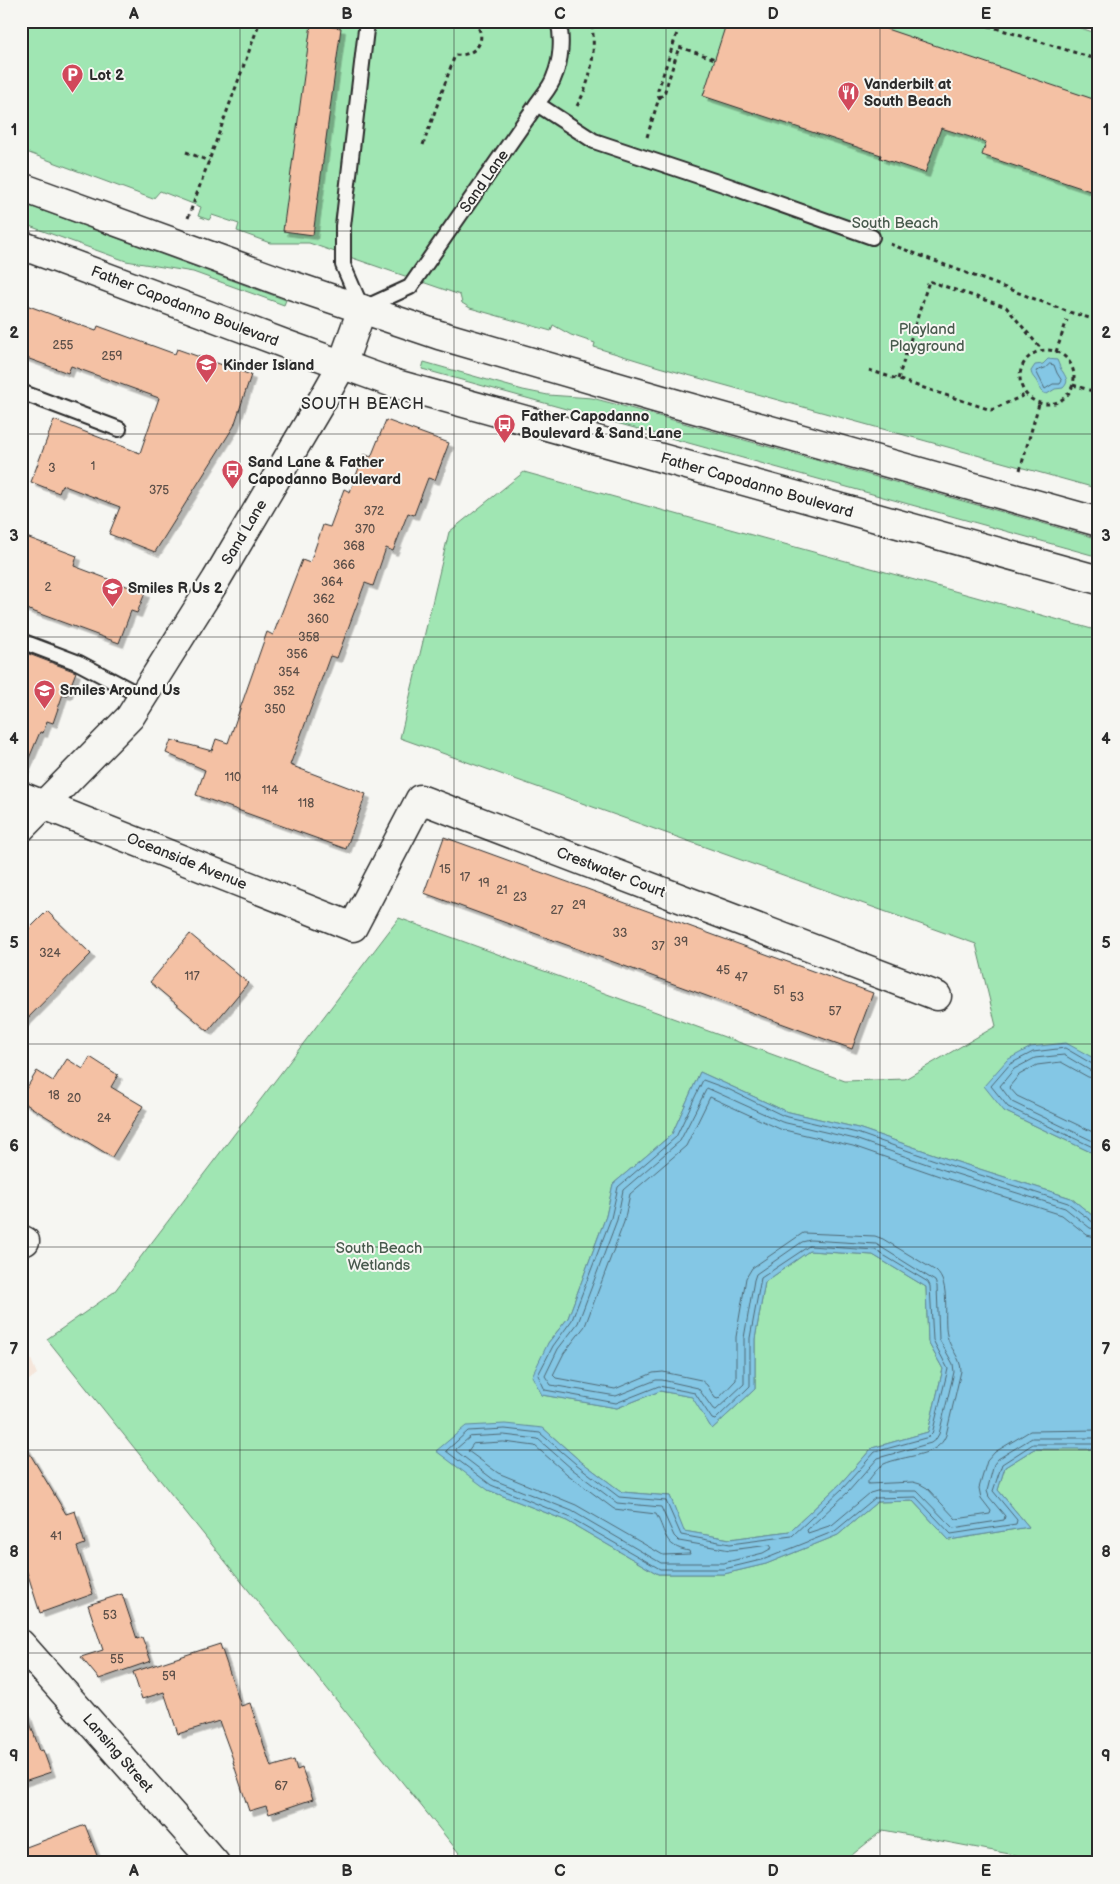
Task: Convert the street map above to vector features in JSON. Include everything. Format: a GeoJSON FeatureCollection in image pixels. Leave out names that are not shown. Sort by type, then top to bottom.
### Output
{"type":"FeatureCollection","features":[{"type":"Feature","properties":{"kind":"main road"},"geometry":{"type":"LineString","coordinates":[[21,187],[362,310],[466,343],[583,378],[1099,522]]}},
{"type":"Feature","properties":{"kind":"main road","name":"Father Capodanno Boulevard"},"geometry":{"type":"LineString","coordinates":[[21,245],[396,384],[1099,580]]}},
{"type":"Feature","properties":{"kind":"main road","name":"Sand Lane"},"geometry":{"type":"LineString","coordinates":[[21,828],[32,800],[130,717],[216,580],[342,365],[362,310]]}},
{"type":"Feature","properties":{"kind":"main road","name":"Crestwater Court"},"geometry":{"type":"LineString","coordinates":[[353,927],[420,799],[937,996]]}},
{"type":"Feature","properties":{"kind":"main road","name":"Oceanside Avenue"},"geometry":{"type":"LineString","coordinates":[[32,800],[353,927]]}},
{"type":"Feature","properties":{"kind":"main road","name":"Lansing Street"},"geometry":{"type":"LineString","coordinates":[[23,1649],[215,1863]]}},
{"type":"Feature","properties":{"kind":"lane"},"geometry":{"type":"LineString","coordinates":[[362,310],[343,265],[343,226],[367,21]]}},
{"type":"Feature","properties":{"kind":"lane","name":"Sand Lane"},"geometry":{"type":"LineString","coordinates":[[362,310],[410,287],[537,104],[554,78],[560,54],[560,28],[558,21]]}},
{"type":"Feature","properties":{"kind":"lane"},"geometry":{"type":"LineString","coordinates":[[537,104],[594,141],[872,238]]}},
{"type":"Feature","properties":{"kind":"lane"},"geometry":{"type":"LineString","coordinates":[[21,392],[119,429]]}},
{"type":"Feature","properties":{"kind":"lane"},"geometry":{"type":"LineString","coordinates":[[21,641],[79,662],[143,697]]}},
{"type":"Feature","properties":{"kind":"path"},"geometry":{"type":"LineString","coordinates":[[188,219],[260,21]]}},
{"type":"Feature","properties":{"kind":"path"},"geometry":{"type":"LineString","coordinates":[[327,21],[328,26]]}},
{"type":"Feature","properties":{"kind":"path"},"geometry":{"type":"LineString","coordinates":[[423,145],[456,55],[468,55],[478,47],[479,28],[473,21]]}},
{"type":"Feature","properties":{"kind":"path"},"geometry":{"type":"LineString","coordinates":[[566,124],[582,96],[588,78],[592,54],[592,23],[607,26],[613,21]]}},
{"type":"Feature","properties":{"kind":"path"},"geometry":{"type":"LineString","coordinates":[[641,157],[659,98],[658,90],[681,21]]}},
{"type":"Feature","properties":{"kind":"path"},"geometry":{"type":"LineString","coordinates":[[973,21],[1099,60]]}},
{"type":"Feature","properties":{"kind":"path"},"geometry":{"type":"LineString","coordinates":[[659,98],[664,94],[679,47],[714,59]]}},
{"type":"Feature","properties":{"kind":"path"},"geometry":{"type":"LineString","coordinates":[[186,152],[209,161]]}},
{"type":"Feature","properties":{"kind":"path"},"geometry":{"type":"LineString","coordinates":[[872,238],[1069,312],[1093,319],[1099,318]]}},
{"type":"Feature","properties":{"kind":"path"},"geometry":{"type":"LineString","coordinates":[[898,379],[929,281],[1006,307],[1042,350]]}},
{"type":"Feature","properties":{"kind":"path"},"geometry":{"type":"LineString","coordinates":[[1056,352],[1067,320]]}},
{"type":"Feature","properties":{"kind":"path"},"geometry":{"type":"LineString","coordinates":[[1042,350],[1056,352],[1068,359],[1073,368],[1073,385],[1064,399],[1048,405],[1039,404],[1025,395],[1019,377],[1026,359],[1033,353],[1042,350]]}},
{"type":"Feature","properties":{"kind":"path"},"geometry":{"type":"LineString","coordinates":[[869,370],[991,410],[1025,395]]}},
{"type":"Feature","properties":{"kind":"path"},"geometry":{"type":"LineString","coordinates":[[1073,385],[1099,393]]}},
{"type":"Feature","properties":{"kind":"path"},"geometry":{"type":"LineString","coordinates":[[1019,473],[1039,404]]}},
{"type":"Feature","properties":{"kind":"shaded area"},"geometry":{"type":"Polygon","coordinates":[[[21,1335],[37,1374],[21,1386],[21,1335]]]}},
{"type":"Feature","properties":{"kind":"green space","name":"South Beach"},"geometry":{"type":"Polygon","coordinates":[[[21,21],[1059,21],[1099,34],[1099,489],[659,367],[594,347],[595,343],[571,335],[553,325],[551,331],[470,308],[462,303],[460,295],[309,243],[270,243],[237,231],[239,224],[212,215],[209,220],[198,216],[201,207],[160,191],[153,199],[21,150],[21,21]]]}},
{"type":"Feature","properties":{"kind":"green space"},"geometry":{"type":"Polygon","coordinates":[[[21,203],[286,300],[284,305],[193,272],[126,261],[21,223],[21,203]]]}},
{"type":"Feature","properties":{"kind":"green space"},"geometry":{"type":"Polygon","coordinates":[[[424,362],[523,390],[548,395],[592,398],[1099,539],[1099,557],[422,369],[424,362]]]}},
{"type":"Feature","properties":{"kind":"green space","name":"South Beach Wetlands"},"geometry":{"type":"Polygon","coordinates":[[[524,472],[1099,631],[1099,1061],[1004,1111],[1099,1156],[1099,1221],[1071,1198],[858,1128],[785,1111],[700,1072],[672,1134],[613,1184],[606,1216],[568,1318],[548,1343],[542,1395],[617,1408],[660,1391],[693,1397],[712,1429],[755,1389],[755,1339],[765,1282],[809,1251],[873,1255],[926,1287],[928,1342],[943,1369],[928,1432],[872,1448],[840,1484],[790,1531],[730,1539],[683,1531],[670,1496],[622,1492],[579,1460],[543,1428],[488,1490],[567,1521],[658,1574],[724,1574],[766,1564],[838,1535],[877,1502],[913,1501],[949,1540],[1029,1527],[998,1490],[1005,1467],[1034,1449],[1099,1449],[1099,1863],[1057,1863],[883,1830],[842,1863],[467,1863],[47,1339],[114,1292],[399,918],[845,1081],[905,1079],[996,1026],[976,944],[400,738],[449,532],[524,472]]]}},
{"type":"Feature","properties":{"kind":"water"},"geometry":{"type":"Polygon","coordinates":[[[1048,359],[1057,360],[1067,380],[1063,388],[1055,389],[1047,394],[1041,391],[1031,371],[1035,365],[1043,364],[1048,359]]]}},
{"type":"Feature","properties":{"kind":"water"},"geometry":{"type":"Polygon","coordinates":[[[1066,1043],[1099,1061],[1099,1156],[1004,1111],[984,1086],[1007,1060],[1031,1047],[1066,1043]]]}},
{"type":"Feature","properties":{"kind":"water"},"geometry":{"type":"Polygon","coordinates":[[[700,1072],[785,1111],[858,1128],[1071,1198],[1099,1221],[1099,1449],[1034,1449],[1005,1467],[998,1490],[1029,1527],[949,1540],[913,1501],[877,1502],[838,1535],[766,1564],[724,1574],[658,1574],[567,1521],[488,1490],[436,1451],[466,1426],[505,1424],[543,1428],[579,1460],[622,1492],[670,1496],[684,1531],[730,1539],[790,1531],[840,1484],[872,1448],[928,1432],[943,1369],[928,1342],[926,1287],[873,1255],[809,1251],[765,1282],[755,1339],[755,1389],[712,1429],[692,1397],[660,1391],[617,1408],[542,1395],[532,1376],[548,1343],[568,1318],[606,1216],[613,1184],[672,1134],[700,1072]]]}},
{"type":"Feature","properties":{"kind":"building","name":"Vanderbilt at South Beach"},"geometry":{"type":"Polygon","coordinates":[[[727,21],[863,21],[1099,101],[1099,194],[982,155],[986,142],[941,128],[925,173],[880,158],[881,155],[703,96],[727,21]]]}},
{"type":"Feature","properties":{"kind":"building"},"geometry":{"type":"Polygon","coordinates":[[[311,24],[341,28],[313,235],[283,231],[311,24]]]}},
{"type":"Feature","properties":{"kind":"building"},"geometry":{"type":"Polygon","coordinates":[[[21,303],[96,331],[98,326],[175,354],[177,349],[251,375],[234,426],[155,552],[109,534],[120,507],[62,485],[59,493],[31,482],[54,420],[140,453],[159,398],[71,366],[68,373],[21,356],[21,303]]]}},
{"type":"Feature","properties":{"kind":"building"},"geometry":{"type":"Polygon","coordinates":[[[386,420],[449,443],[435,480],[428,478],[414,515],[408,513],[393,551],[386,548],[373,586],[365,583],[337,658],[330,656],[290,765],[366,794],[346,849],[196,795],[205,770],[166,753],[171,740],[212,751],[216,739],[228,743],[267,632],[273,635],[302,560],[310,563],[323,525],[330,527],[344,489],[350,492],[364,454],[371,457],[386,420]]]}},
{"type":"Feature","properties":{"kind":"building"},"geometry":{"type":"Polygon","coordinates":[[[21,535],[77,556],[74,566],[145,593],[137,613],[131,611],[119,643],[21,607],[21,535]]]}},
{"type":"Feature","properties":{"kind":"building"},"geometry":{"type":"Polygon","coordinates":[[[21,651],[76,672],[67,695],[63,694],[53,723],[47,721],[43,733],[40,732],[22,775],[21,651]]]}},
{"type":"Feature","properties":{"kind":"building"},"geometry":{"type":"Polygon","coordinates":[[[444,837],[873,993],[852,1049],[424,893],[444,837]]]}},
{"type":"Feature","properties":{"kind":"building"},"geometry":{"type":"Polygon","coordinates":[[[47,911],[91,954],[21,1025],[21,937],[47,911]]]}},
{"type":"Feature","properties":{"kind":"building"},"geometry":{"type":"Polygon","coordinates":[[[190,934],[248,983],[208,1031],[150,982],[190,934]]]}},
{"type":"Feature","properties":{"kind":"building"},"geometry":{"type":"Polygon","coordinates":[[[90,1057],[118,1075],[111,1087],[143,1106],[112,1157],[21,1101],[21,1097],[37,1071],[53,1081],[67,1059],[83,1069],[90,1057]]]}},
{"type":"Feature","properties":{"kind":"building"},"geometry":{"type":"Polygon","coordinates":[[[21,1439],[66,1514],[75,1511],[85,1544],[77,1547],[93,1594],[40,1613],[21,1553],[21,1439]]]}},
{"type":"Feature","properties":{"kind":"building"},"geometry":{"type":"Polygon","coordinates":[[[122,1594],[137,1639],[142,1637],[151,1661],[99,1679],[81,1657],[103,1650],[88,1605],[122,1594]]]}},
{"type":"Feature","properties":{"kind":"building"},"geometry":{"type":"Polygon","coordinates":[[[220,1644],[241,1706],[250,1703],[271,1767],[294,1760],[297,1770],[302,1768],[313,1799],[269,1814],[266,1806],[249,1811],[219,1721],[178,1734],[164,1692],[142,1699],[133,1672],[220,1644]]]}},
{"type":"Feature","properties":{"kind":"building"},"geometry":{"type":"Polygon","coordinates":[[[21,1706],[24,1706],[40,1751],[43,1750],[51,1772],[21,1782],[21,1706]]]}},
{"type":"Feature","properties":{"kind":"building"},"geometry":{"type":"Polygon","coordinates":[[[85,1825],[100,1863],[21,1863],[21,1849],[85,1825]]]}},
{"type":"Feature","properties":{"kind":"place","name":"Lot 2"},"geometry":{"type":"Point","coordinates":[73,94]}},
{"type":"Feature","properties":{"kind":"place","name":"Vanderbilt at South Beach"},"geometry":{"type":"Point","coordinates":[848,112]}},
{"type":"Feature","properties":{"kind":"place","name":"Kinder Island"},"geometry":{"type":"Point","coordinates":[207,384]}},
{"type":"Feature","properties":{"kind":"place","name":"Father Capodanno Boulevard & Sand Lane"},"geometry":{"type":"Point","coordinates":[505,444]}},
{"type":"Feature","properties":{"kind":"place","name":"Sand Lane & Father Capodanno Boulevard"},"geometry":{"type":"Point","coordinates":[232,490]}},
{"type":"Feature","properties":{"kind":"place","name":"Smiles R Us 2"},"geometry":{"type":"Point","coordinates":[112,607]}},
{"type":"Feature","properties":{"kind":"place","name":"Smiles Around Us"},"geometry":{"type":"Point","coordinates":[44,709]}},
{"type":"Feature","properties":{"kind":"district","name":"SOUTH BEACH"},"geometry":{"type":"Point","coordinates":[363,403]}},
{"type":"Feature","properties":{"kind":"park label","name":"Playland Playground"},"geometry":{"type":"Point","coordinates":[927,338]}}]}
